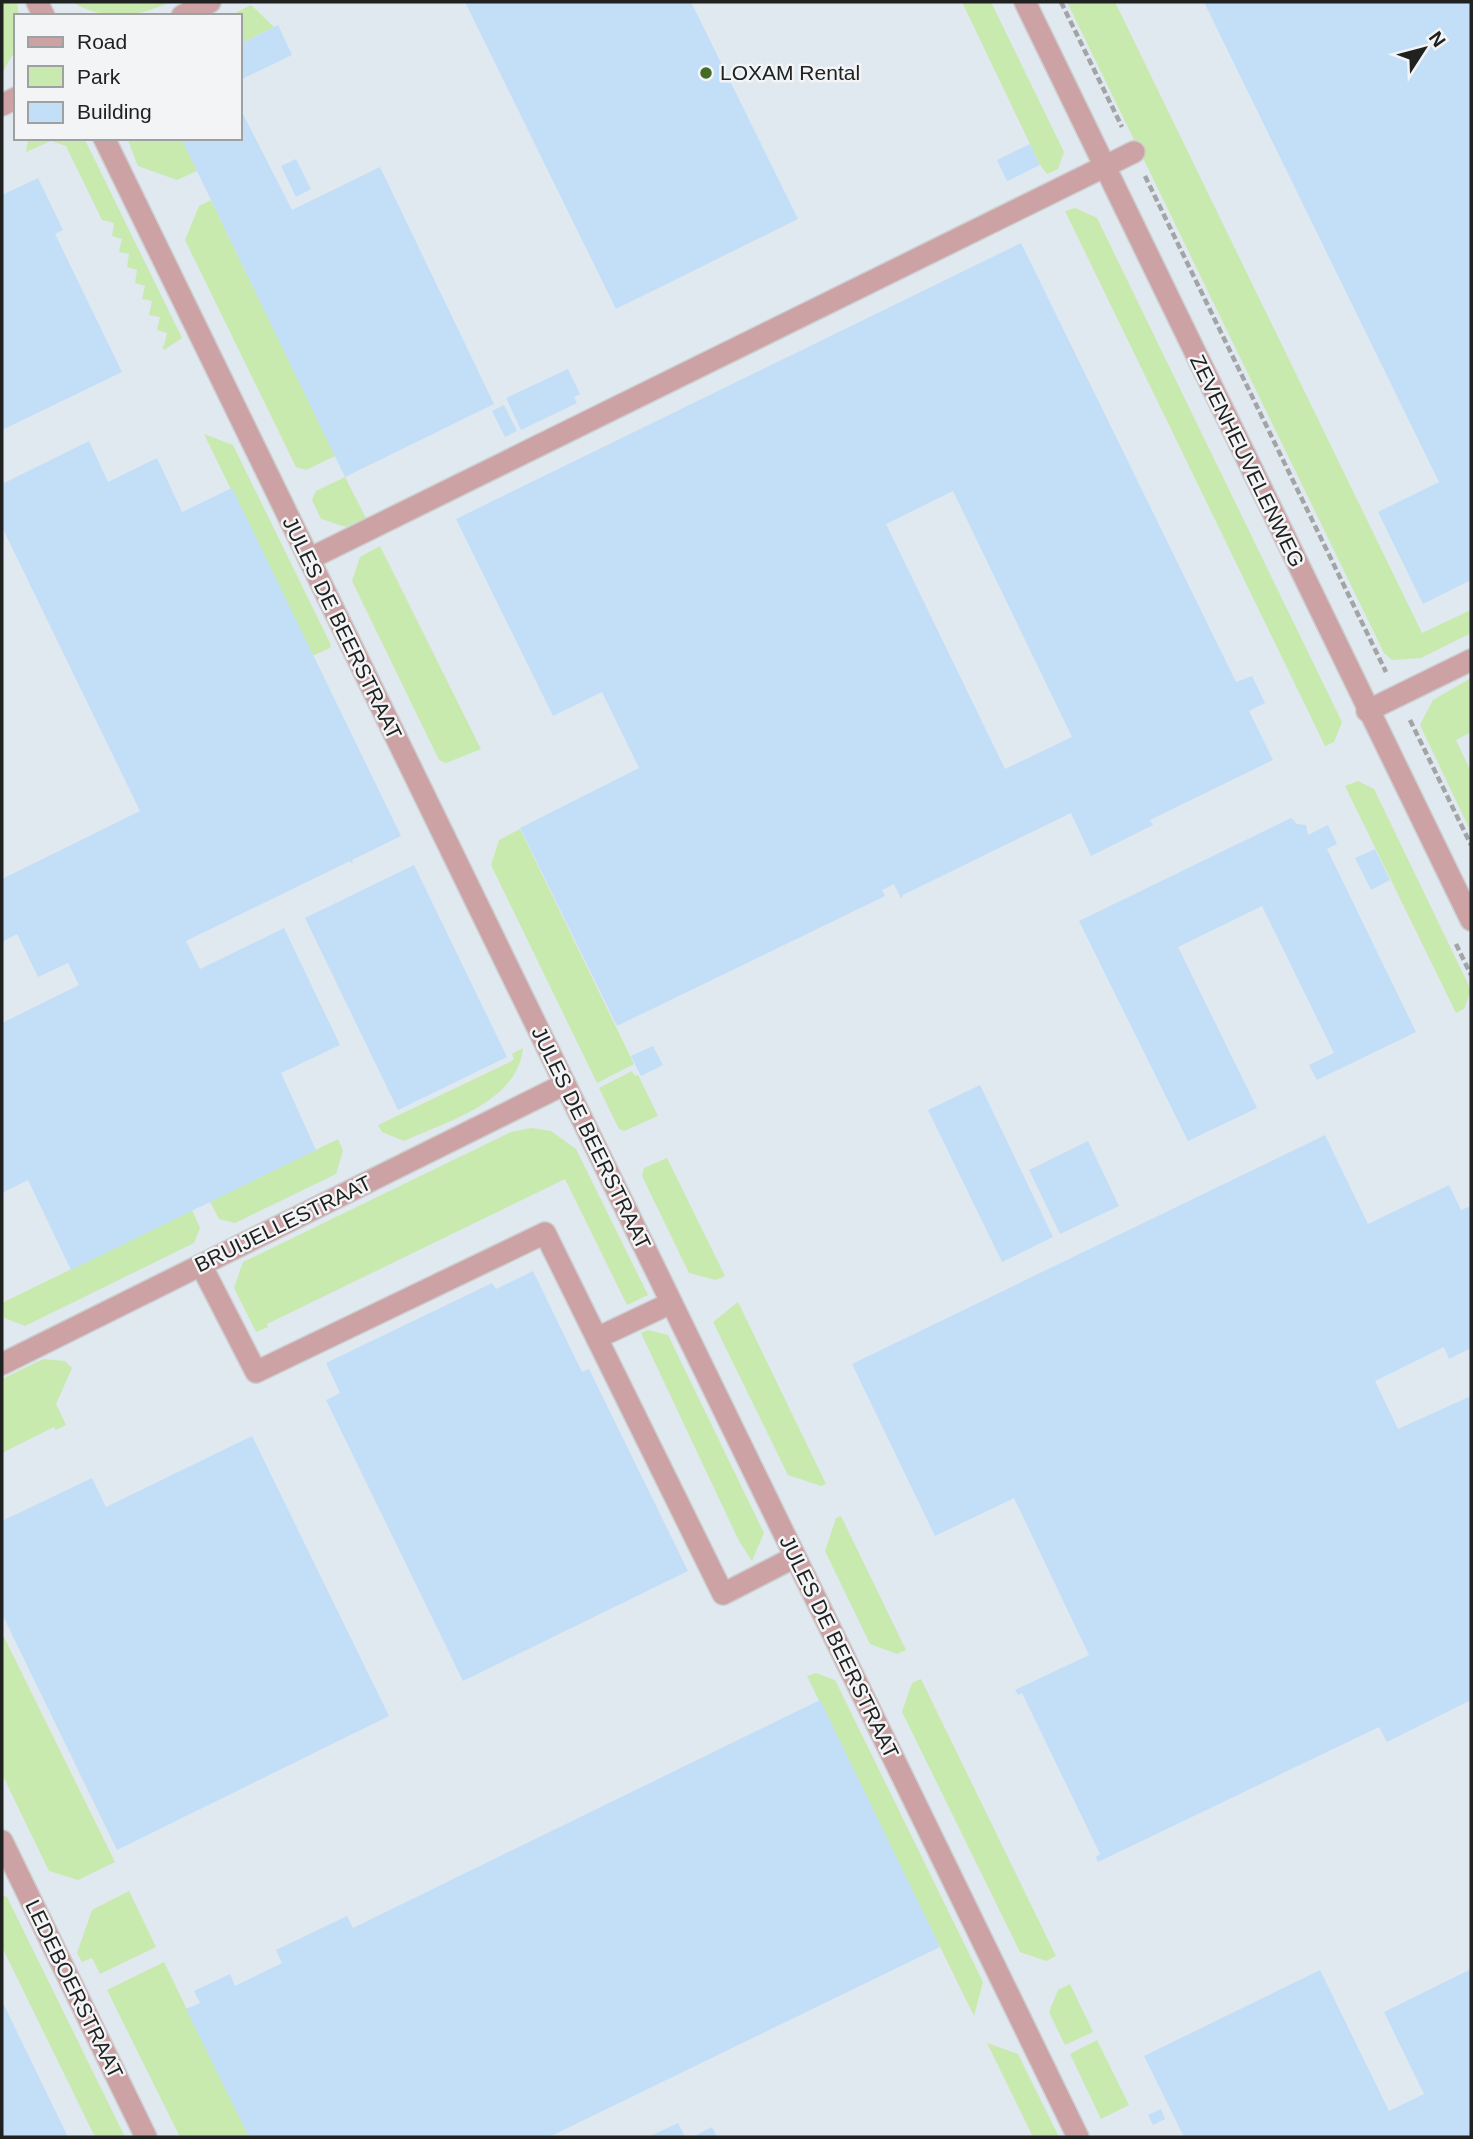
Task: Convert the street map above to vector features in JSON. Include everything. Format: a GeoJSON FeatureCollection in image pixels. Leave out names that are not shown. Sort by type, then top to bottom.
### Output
{"type":"FeatureCollection","features":[{"type":"Feature","properties":{"kind":"street"},"geometry":{"type":"LineString","coordinates":[[186,14],[210,2]]}},
{"type":"Feature","properties":{"kind":"street","name":"ZEVENHEUVELENWEG"},"geometry":{"type":"LineString","coordinates":[[1025,2],[1367,711],[1471,920]]}},
{"type":"Feature","properties":{"kind":"street","name":"JULES DE BEERSTRAAT"},"geometry":{"type":"LineString","coordinates":[[105,140],[1078,2137]]}},
{"type":"Feature","properties":{"kind":"street"},"geometry":{"type":"LineString","coordinates":[[309,559],[1134,152]]}},
{"type":"Feature","properties":{"kind":"street"},"geometry":{"type":"LineString","coordinates":[[1367,711],[1471,660]]}},
{"type":"Feature","properties":{"kind":"street","name":"BRUIJELLESTRAAT"},"geometry":{"type":"LineString","coordinates":[[2,1364],[565,1084]]}},
{"type":"Feature","properties":{"kind":"street"},"geometry":{"type":"LineString","coordinates":[[201,1265],[256,1372],[545,1233],[723,1594],[795,1557]]}},
{"type":"Feature","properties":{"kind":"street"},"geometry":{"type":"LineString","coordinates":[[597,1338],[671,1303]]}},
{"type":"Feature","properties":{"kind":"street","name":"LEDEBOERSTRAAT"},"geometry":{"type":"LineString","coordinates":[[2,1841],[146,2137]]}},
{"type":"Feature","properties":{"kind":"path","name":"ZEVENHEUVELENWEG"},"geometry":{"type":"LineString","coordinates":[[1061,2],[1471,845]]}},
{"type":"Feature","properties":{"kind":"shaded area"},"geometry":{"type":"Polygon","coordinates":[[[2,2],[1471,2],[1471,2137],[2,2137],[2,2]]]}},
{"type":"Feature","properties":{"kind":"green space"},"geometry":{"type":"Polygon","coordinates":[[[2,2],[17,2],[19,14],[14,14],[14,52],[2,73],[2,2]]]}},
{"type":"Feature","properties":{"kind":"green space"},"geometry":{"type":"Polygon","coordinates":[[[72,2],[170,2],[133,14],[104,14],[72,2]]]}},
{"type":"Feature","properties":{"kind":"green space"},"geometry":{"type":"Polygon","coordinates":[[[962,2],[991,2],[1064,152],[1058,169],[1047,174],[1040,165],[962,2]]]}},
{"type":"Feature","properties":{"kind":"green space"},"geometry":{"type":"Polygon","coordinates":[[[1067,2],[1115,2],[1422,633],[1471,610],[1471,633],[1421,658],[1392,660],[1384,653],[1067,2]]]}},
{"type":"Feature","properties":{"kind":"green space"},"geometry":{"type":"Polygon","coordinates":[[[251,5],[274,27],[242,43],[242,14],[233,14],[251,5]]]}},
{"type":"Feature","properties":{"kind":"green space"},"geometry":{"type":"Polygon","coordinates":[[[28,140],[84,140],[182,338],[164,350],[162,346],[167,333],[157,330],[160,317],[149,315],[152,301],[142,299],[145,286],[135,283],[137,270],[127,267],[129,254],[119,252],[122,239],[112,236],[114,223],[102,220],[66,146],[51,141],[26,152],[28,140]]]}},
{"type":"Feature","properties":{"kind":"green space"},"geometry":{"type":"Polygon","coordinates":[[[128,140],[182,140],[197,171],[177,180],[138,166],[128,140]]]}},
{"type":"Feature","properties":{"kind":"green space"},"geometry":{"type":"Polygon","coordinates":[[[211,200],[335,456],[306,470],[296,467],[185,240],[199,206],[211,200]]]}},
{"type":"Feature","properties":{"kind":"green space"},"geometry":{"type":"Polygon","coordinates":[[[1075,208],[1097,218],[1342,722],[1334,742],[1325,746],[1065,211],[1075,208]]]}},
{"type":"Feature","properties":{"kind":"green space"},"geometry":{"type":"Polygon","coordinates":[[[204,434],[233,445],[331,645],[330,648],[312,656],[204,434]]]}},
{"type":"Feature","properties":{"kind":"green space"},"geometry":{"type":"Polygon","coordinates":[[[345,477],[366,518],[346,527],[321,519],[312,500],[316,491],[345,477]]]}},
{"type":"Feature","properties":{"kind":"green space"},"geometry":{"type":"Polygon","coordinates":[[[380,546],[481,749],[446,763],[439,760],[352,581],[360,557],[380,546]]]}},
{"type":"Feature","properties":{"kind":"green space"},"geometry":{"type":"Polygon","coordinates":[[[1471,678],[1471,732],[1456,740],[1471,772],[1471,832],[1420,725],[1433,700],[1471,678]]]}},
{"type":"Feature","properties":{"kind":"green space"},"geometry":{"type":"Polygon","coordinates":[[[1358,781],[1374,789],[1471,990],[1464,1009],[1456,1013],[1345,786],[1358,781]]]}},
{"type":"Feature","properties":{"kind":"green space"},"geometry":{"type":"Polygon","coordinates":[[[520,829],[634,1064],[597,1083],[491,865],[499,840],[520,829]]]}},
{"type":"Feature","properties":{"kind":"green space"},"geometry":{"type":"Polygon","coordinates":[[[523,1048],[518,1067],[508,1082],[478,1107],[404,1141],[382,1132],[378,1125],[510,1062],[514,1059],[512,1054],[523,1048]]]}},
{"type":"Feature","properties":{"kind":"green space"},"geometry":{"type":"Polygon","coordinates":[[[632,1071],[635,1076],[638,1075],[658,1116],[624,1131],[619,1129],[599,1088],[632,1071]]]}},
{"type":"Feature","properties":{"kind":"green space"},"geometry":{"type":"Polygon","coordinates":[[[531,1128],[551,1131],[576,1149],[648,1295],[627,1305],[565,1179],[267,1324],[268,1327],[256,1332],[234,1288],[243,1262],[511,1132],[531,1128]]]}},
{"type":"Feature","properties":{"kind":"green space"},"geometry":{"type":"Polygon","coordinates":[[[338,1139],[343,1151],[336,1174],[235,1223],[219,1219],[210,1202],[338,1139]]]}},
{"type":"Feature","properties":{"kind":"green space"},"geometry":{"type":"Polygon","coordinates":[[[667,1158],[725,1276],[716,1280],[689,1273],[642,1176],[644,1168],[667,1158]]]}},
{"type":"Feature","properties":{"kind":"green space"},"geometry":{"type":"Polygon","coordinates":[[[192,1210],[200,1228],[194,1243],[25,1326],[4,1318],[2,1303],[192,1210]]]}},
{"type":"Feature","properties":{"kind":"green space"},"geometry":{"type":"Polygon","coordinates":[[[738,1302],[826,1484],[821,1486],[788,1475],[713,1322],[738,1302]]]}},
{"type":"Feature","properties":{"kind":"green space"},"geometry":{"type":"Polygon","coordinates":[[[648,1330],[668,1335],[764,1533],[752,1561],[739,1541],[641,1333],[648,1330]]]}},
{"type":"Feature","properties":{"kind":"green space"},"geometry":{"type":"Polygon","coordinates":[[[43,1359],[65,1361],[72,1368],[56,1404],[66,1425],[56,1430],[54,1427],[2,1453],[2,1379],[43,1359]]]}},
{"type":"Feature","properties":{"kind":"green space"},"geometry":{"type":"Polygon","coordinates":[[[841,1516],[906,1650],[897,1654],[870,1644],[825,1551],[836,1518],[841,1516]]]}},
{"type":"Feature","properties":{"kind":"green space"},"geometry":{"type":"Polygon","coordinates":[[[2,1633],[115,1862],[78,1880],[49,1871],[2,1774],[2,1633]]]}},
{"type":"Feature","properties":{"kind":"green space"},"geometry":{"type":"Polygon","coordinates":[[[816,1673],[835,1680],[983,1982],[974,2016],[807,1676],[816,1673]]]}},
{"type":"Feature","properties":{"kind":"green space"},"geometry":{"type":"Polygon","coordinates":[[[921,1679],[1056,1956],[1046,1961],[1020,1952],[902,1712],[912,1683],[921,1679]]]}},
{"type":"Feature","properties":{"kind":"green space"},"geometry":{"type":"Polygon","coordinates":[[[129,1891],[156,1947],[100,1974],[92,1958],[82,1962],[77,1953],[92,1910],[129,1891]]]}},
{"type":"Feature","properties":{"kind":"green space"},"geometry":{"type":"Polygon","coordinates":[[[2,1895],[7,1897],[125,2137],[95,2137],[2,1947],[2,1895]]]}},
{"type":"Feature","properties":{"kind":"green space"},"geometry":{"type":"Polygon","coordinates":[[[164,1962],[249,2137],[180,2137],[107,1990],[164,1962]]]}},
{"type":"Feature","properties":{"kind":"green space"},"geometry":{"type":"Polygon","coordinates":[[[1070,1984],[1093,2032],[1065,2045],[1049,2012],[1058,1990],[1070,1984]]]}},
{"type":"Feature","properties":{"kind":"green space"},"geometry":{"type":"Polygon","coordinates":[[[1097,2040],[1129,2105],[1101,2119],[1070,2054],[1097,2040]]]}},
{"type":"Feature","properties":{"kind":"green space"},"geometry":{"type":"Polygon","coordinates":[[[987,2043],[1018,2054],[1059,2137],[1033,2137],[987,2043]]]}},
{"type":"Feature","properties":{"kind":"building"},"geometry":{"type":"Polygon","coordinates":[[[465,2],[691,2],[798,219],[616,309],[465,2]]]}},
{"type":"Feature","properties":{"kind":"building"},"geometry":{"type":"Polygon","coordinates":[[[1204,2],[1471,2],[1471,580],[1423,604],[1378,512],[1439,482],[1204,2]]]}},
{"type":"Feature","properties":{"kind":"building"},"geometry":{"type":"Polygon","coordinates":[[[278,25],[292,55],[242,79],[242,43],[278,25]]]}},
{"type":"Feature","properties":{"kind":"building"},"geometry":{"type":"Polygon","coordinates":[[[242,112],[292,210],[380,167],[494,404],[345,477],[182,140],[242,140],[242,112]]]}},
{"type":"Feature","properties":{"kind":"building"},"geometry":{"type":"Polygon","coordinates":[[[1030,144],[1040,165],[1007,181],[997,160],[1030,144]]]}},
{"type":"Feature","properties":{"kind":"building"},"geometry":{"type":"Polygon","coordinates":[[[296,159],[311,189],[296,197],[281,166],[296,159]]]}},
{"type":"Feature","properties":{"kind":"building"},"geometry":{"type":"Polygon","coordinates":[[[38,178],[63,230],[55,234],[122,372],[2,430],[2,195],[38,178]]]}},
{"type":"Feature","properties":{"kind":"building"},"geometry":{"type":"Polygon","coordinates":[[[1021,243],[1236,682],[1252,676],[1265,703],[1249,711],[1273,760],[1150,820],[1153,825],[1091,856],[1071,813],[903,895],[901,899],[894,884],[882,890],[885,896],[617,1026],[520,828],[639,768],[602,692],[553,716],[456,519],[1021,243]],[[953,491],[886,524],[1005,769],[1072,737],[953,491]]]}},
{"type":"Feature","properties":{"kind":"building"},"geometry":{"type":"Polygon","coordinates":[[[568,369],[580,394],[574,397],[577,403],[521,430],[506,398],[568,369]]]}},
{"type":"Feature","properties":{"kind":"building"},"geometry":{"type":"Polygon","coordinates":[[[504,405],[517,431],[505,437],[492,411],[504,405]]]}},
{"type":"Feature","properties":{"kind":"building"},"geometry":{"type":"Polygon","coordinates":[[[89,441],[108,482],[157,458],[182,512],[232,488],[401,836],[352,860],[353,865],[350,861],[186,941],[200,969],[284,928],[340,1045],[281,1073],[316,1150],[71,1270],[28,1180],[2,1193],[2,1023],[79,985],[68,963],[38,977],[17,934],[2,942],[2,879],[140,811],[2,527],[2,484],[89,441]]]}},
{"type":"Feature","properties":{"kind":"building"},"geometry":{"type":"Polygon","coordinates":[[[1291,818],[1297,824],[1306,825],[1308,835],[1328,825],[1337,844],[1327,849],[1416,1032],[1317,1080],[1309,1065],[1334,1053],[1262,906],[1178,947],[1257,1108],[1188,1141],[1079,921],[1291,818]]]}},
{"type":"Feature","properties":{"kind":"building"},"geometry":{"type":"Polygon","coordinates":[[[1375,849],[1390,880],[1371,890],[1355,858],[1375,849]]]}},
{"type":"Feature","properties":{"kind":"building"},"geometry":{"type":"Polygon","coordinates":[[[414,865],[507,1057],[398,1110],[305,918],[414,865]]]}},
{"type":"Feature","properties":{"kind":"building"},"geometry":{"type":"Polygon","coordinates":[[[653,1046],[663,1065],[641,1076],[631,1056],[653,1046]]]}},
{"type":"Feature","properties":{"kind":"building"},"geometry":{"type":"Polygon","coordinates":[[[980,1085],[1053,1237],[1002,1262],[928,1110],[980,1085]]]}},
{"type":"Feature","properties":{"kind":"building"},"geometry":{"type":"Polygon","coordinates":[[[1325,1135],[1368,1224],[1449,1185],[1461,1210],[1471,1206],[1471,1348],[1449,1359],[1444,1347],[1375,1381],[1398,1429],[1471,1396],[1471,1700],[1387,1742],[1379,1727],[1098,1862],[1096,1857],[1100,1854],[1022,1693],[1018,1695],[1015,1690],[1089,1655],[1014,1498],[935,1536],[852,1364],[1325,1135]]]}},
{"type":"Feature","properties":{"kind":"building"},"geometry":{"type":"Polygon","coordinates":[[[1088,1141],[1119,1206],[1060,1234],[1029,1170],[1088,1141]]]}},
{"type":"Feature","properties":{"kind":"building"},"geometry":{"type":"Polygon","coordinates":[[[533,1271],[582,1372],[589,1369],[688,1571],[463,1681],[326,1400],[340,1393],[326,1363],[492,1283],[496,1289],[533,1271]]]}},
{"type":"Feature","properties":{"kind":"building"},"geometry":{"type":"Polygon","coordinates":[[[252,1436],[389,1716],[117,1850],[2,1614],[2,1521],[92,1478],[106,1507],[252,1436]]]}},
{"type":"Feature","properties":{"kind":"building"},"geometry":{"type":"Polygon","coordinates":[[[820,1700],[940,1947],[549,2137],[249,2137],[186,2009],[200,2003],[194,1991],[230,1974],[235,1986],[282,1963],[276,1950],[347,1916],[353,1928],[820,1700]]]}},
{"type":"Feature","properties":{"kind":"building"},"geometry":{"type":"Polygon","coordinates":[[[1471,1969],[1471,2137],[1184,2137],[1144,2056],[1320,1970],[1389,2111],[1424,2094],[1384,2012],[1471,1969]]]}},
{"type":"Feature","properties":{"kind":"building"},"geometry":{"type":"Polygon","coordinates":[[[2,2001],[68,2137],[2,2137],[2,2001]]]}},
{"type":"Feature","properties":{"kind":"building"},"geometry":{"type":"Polygon","coordinates":[[[1161,2109],[1165,2119],[1153,2125],[1148,2115],[1161,2109]]]}},
{"type":"Feature","properties":{"kind":"building"},"geometry":{"type":"Polygon","coordinates":[[[678,2123],[685,2137],[648,2137],[678,2123]]]}},
{"type":"Feature","properties":{"kind":"building"},"geometry":{"type":"Polygon","coordinates":[[[712,2127],[717,2137],[692,2137],[712,2127]]]}},
{"type":"Feature","properties":{"kind":"place","name":"LOXAM Rental"},"geometry":{"type":"Point","coordinates":[706,73]}}]}
